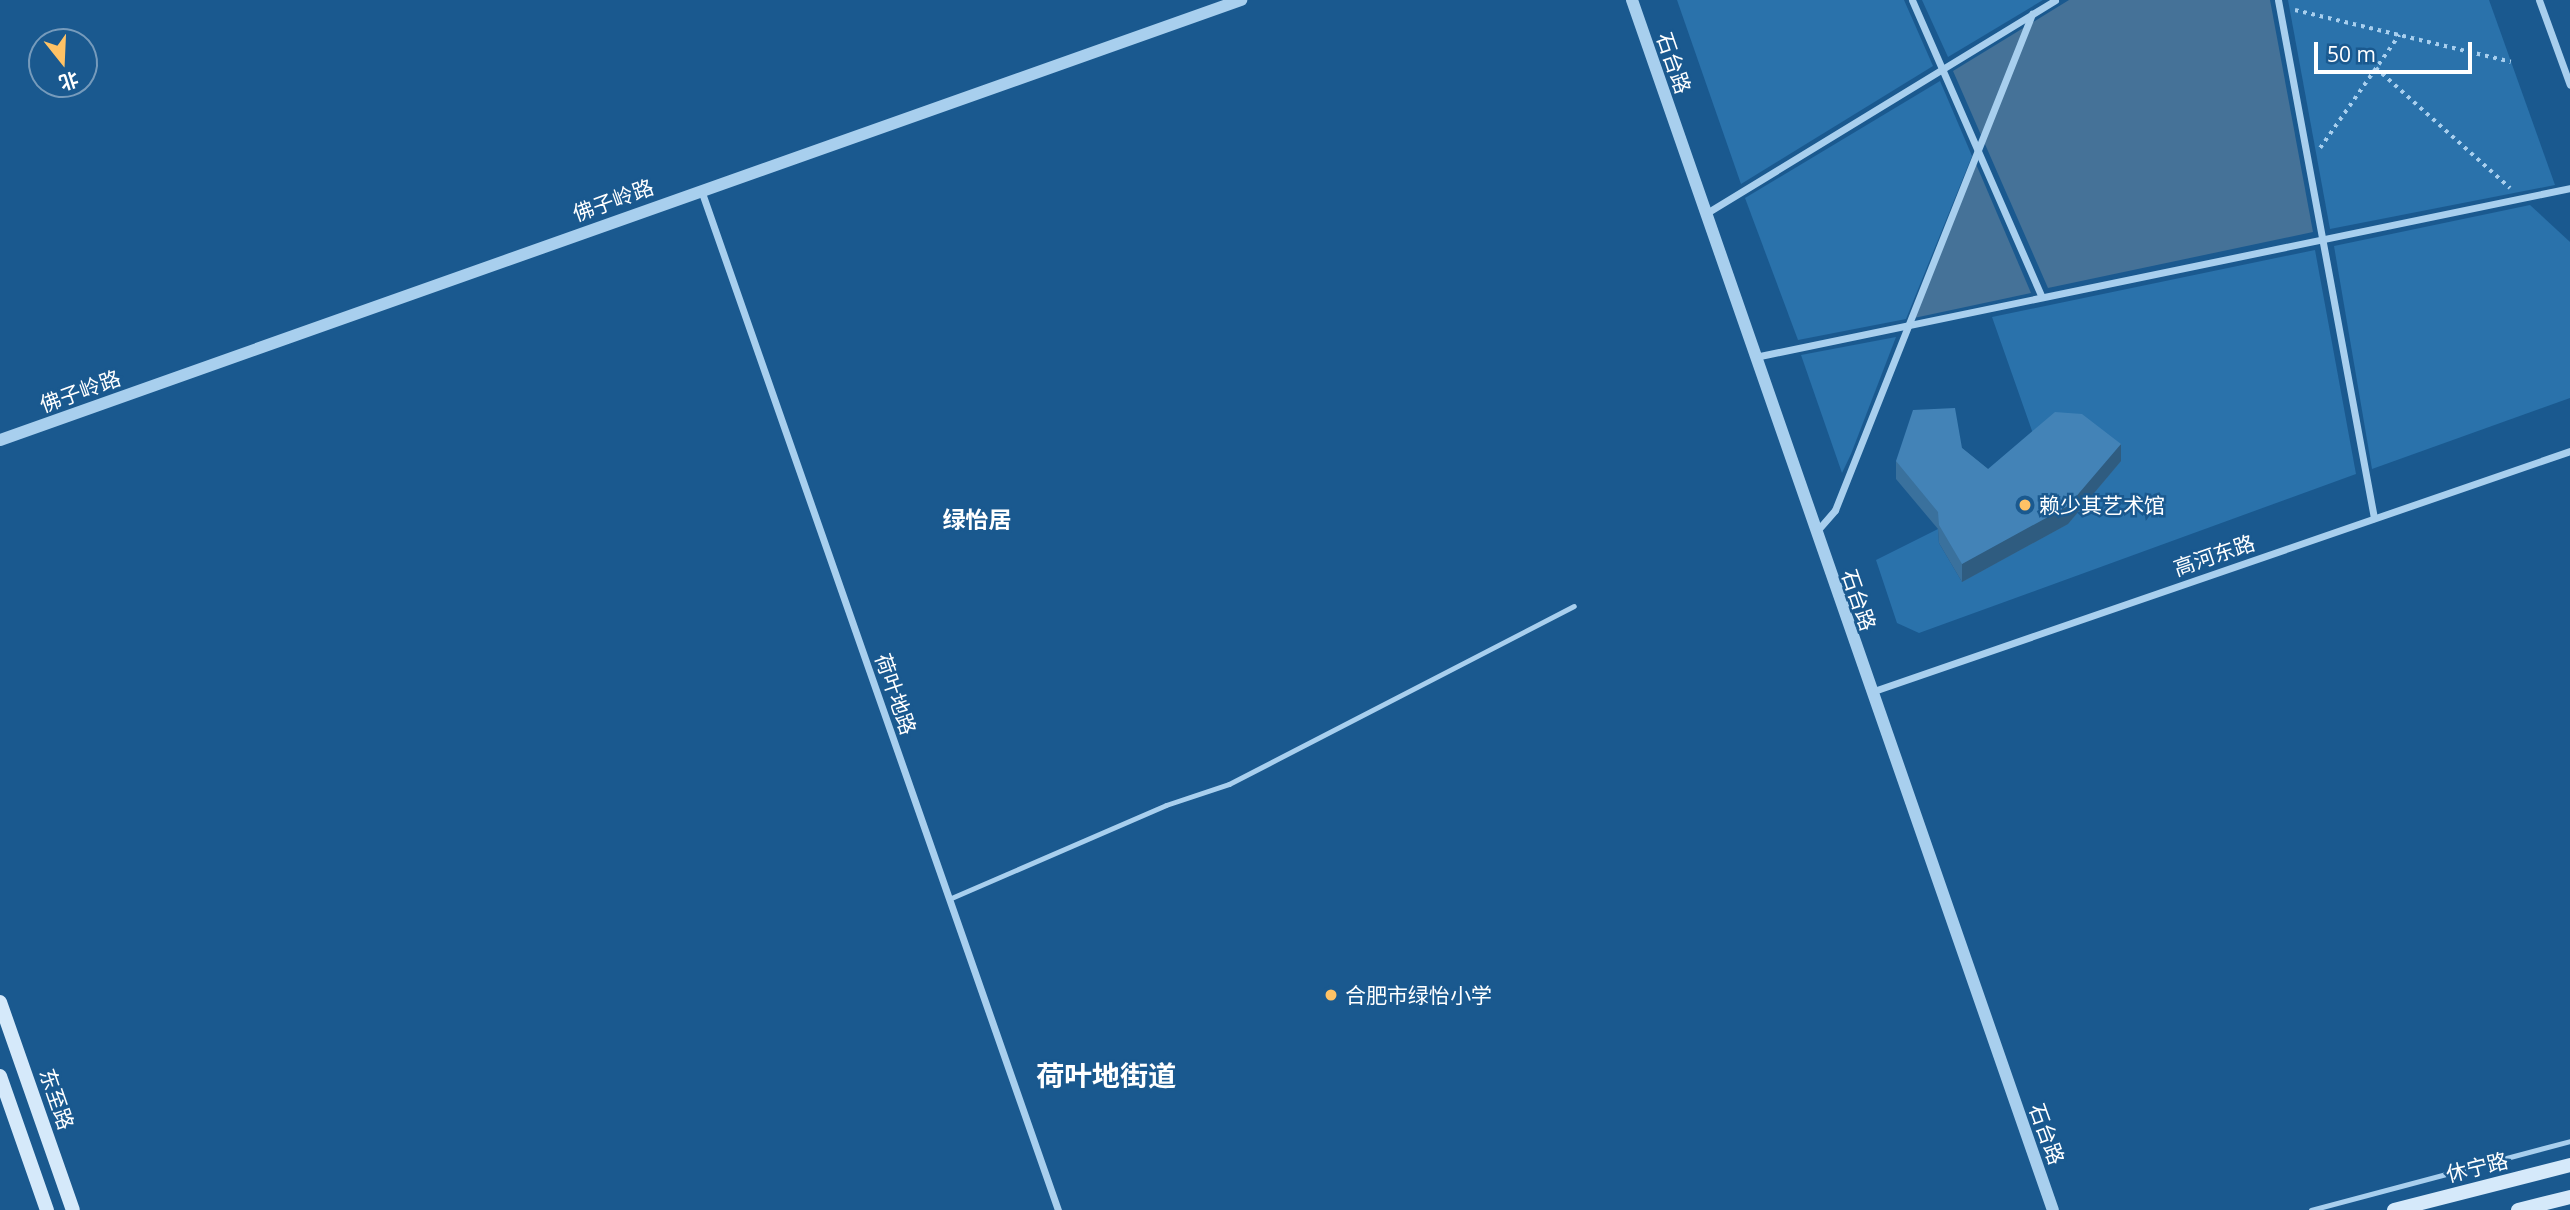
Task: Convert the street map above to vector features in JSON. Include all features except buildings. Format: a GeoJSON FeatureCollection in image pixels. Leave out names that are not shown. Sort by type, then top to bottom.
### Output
{"type":"FeatureCollection","features":[{"type":"Feature","properties":{"kind":"main road","name":"东至路"},"geometry":{"type":"LineString","coordinates":[[0,1002],[74,1210]]}},
{"type":"Feature","properties":{"kind":"main road"},"geometry":{"type":"LineString","coordinates":[[0,1076],[47,1210]]}},
{"type":"Feature","properties":{"kind":"main road","name":"休宁路"},"geometry":{"type":"LineString","coordinates":[[2394,1210],[2570,1165]]}},
{"type":"Feature","properties":{"kind":"main road"},"geometry":{"type":"LineString","coordinates":[[2518,1210],[2570,1197]]}},
{"type":"Feature","properties":{"kind":"street","name":"佛子岭路"},"geometry":{"type":"LineString","coordinates":[[0,440],[701,189],[1241,0]]}},
{"type":"Feature","properties":{"kind":"street","name":"石台路"},"geometry":{"type":"LineString","coordinates":[[1632,0],[1870,692],[2053,1210]]}},
{"type":"Feature","properties":{"kind":"street"},"geometry":{"type":"LineString","coordinates":[[1912,0],[2042,297]]}},
{"type":"Feature","properties":{"kind":"street"},"geometry":{"type":"LineString","coordinates":[[1705,214],[2055,0]]}},
{"type":"Feature","properties":{"kind":"street"},"geometry":{"type":"LineString","coordinates":[[2278,0],[2374,518]]}},
{"type":"Feature","properties":{"kind":"street"},"geometry":{"type":"LineString","coordinates":[[2539,0],[2570,85]]}},
{"type":"Feature","properties":{"kind":"street"},"geometry":{"type":"LineString","coordinates":[[1816,533],[1835,510],[1906,325],[1979,151],[2032,14]]}},
{"type":"Feature","properties":{"kind":"street"},"geometry":{"type":"LineString","coordinates":[[1755,357],[2570,188]]}},
{"type":"Feature","properties":{"kind":"street","name":"荷叶地路"},"geometry":{"type":"LineString","coordinates":[[701,189],[1059,1210]]}},
{"type":"Feature","properties":{"kind":"street","name":"高河东路"},"geometry":{"type":"LineString","coordinates":[[1870,692],[2570,451]]}},
{"type":"Feature","properties":{"kind":"lane"},"geometry":{"type":"LineString","coordinates":[[949,899],[1166,805],[1229,784],[1574,606]]}},
{"type":"Feature","properties":{"kind":"lane"},"geometry":{"type":"LineString","coordinates":[[2311,1210],[2570,1141]]}},
{"type":"Feature","properties":{"kind":"path"},"geometry":{"type":"LineString","coordinates":[[2289,9],[2511,62]]}},
{"type":"Feature","properties":{"kind":"path"},"geometry":{"type":"LineString","coordinates":[[2316,154],[2399,35]]}},
{"type":"Feature","properties":{"kind":"path"},"geometry":{"type":"LineString","coordinates":[[2376,68],[2521,198]]}},
{"type":"Feature","properties":{"kind":"shaded area"},"geometry":{"type":"Polygon","coordinates":[[[1677,0],[1904,0],[1933,66],[1741,184],[1677,0]]]}},
{"type":"Feature","properties":{"kind":"shaded area"},"geometry":{"type":"Polygon","coordinates":[[[1922,0],[2043,0],[1948,57],[1922,0]]]}},
{"type":"Feature","properties":{"kind":"shaded area"},"geometry":{"type":"Polygon","coordinates":[[[2069,0],[2270,0],[2313,232],[2048,288],[1953,71],[2069,0]]]}},
{"type":"Feature","properties":{"kind":"shaded area"},"geometry":{"type":"Polygon","coordinates":[[[2288,0],[2489,0],[2555,185],[2330,229],[2288,0]]]}},
{"type":"Feature","properties":{"kind":"shaded area"},"geometry":{"type":"Polygon","coordinates":[[[1940,81],[1972,156],[1906,319],[1798,340],[1745,198],[1940,81]]]}},
{"type":"Feature","properties":{"kind":"shaded area"},"geometry":{"type":"Polygon","coordinates":[[[1976,164],[2031,293],[1914,318],[1976,164]]]}},
{"type":"Feature","properties":{"kind":"shaded area"},"geometry":{"type":"Polygon","coordinates":[[[2530,205],[2570,242],[2570,398],[2372,469],[2334,246],[2530,205]]]}},
{"type":"Feature","properties":{"kind":"shaded area"},"geometry":{"type":"Polygon","coordinates":[[[2315,250],[2356,474],[1919,633],[1897,623],[1876,560],[1938,529],[1939,543],[1962,582],[2037,445],[1992,317],[2315,250]]]}},
{"type":"Feature","properties":{"kind":"shaded area"},"geometry":{"type":"Polygon","coordinates":[[[1896,337],[1851,454],[1842,473],[1801,355],[1896,337]]]}},
{"type":"Feature","properties":{"kind":"place","name":"赖少其艺术馆"},"geometry":{"type":"Point","coordinates":[2025,505]}},
{"type":"Feature","properties":{"kind":"place","name":"合肥市绿怡小学"},"geometry":{"type":"Point","coordinates":[1331,995]}},
{"type":"Feature","properties":{"kind":"district","name":"绿怡居"},"geometry":{"type":"Point","coordinates":[977,519]}},
{"type":"Feature","properties":{"kind":"district","name":"荷叶地街道"},"geometry":{"type":"Point","coordinates":[1106,1075]}}]}
